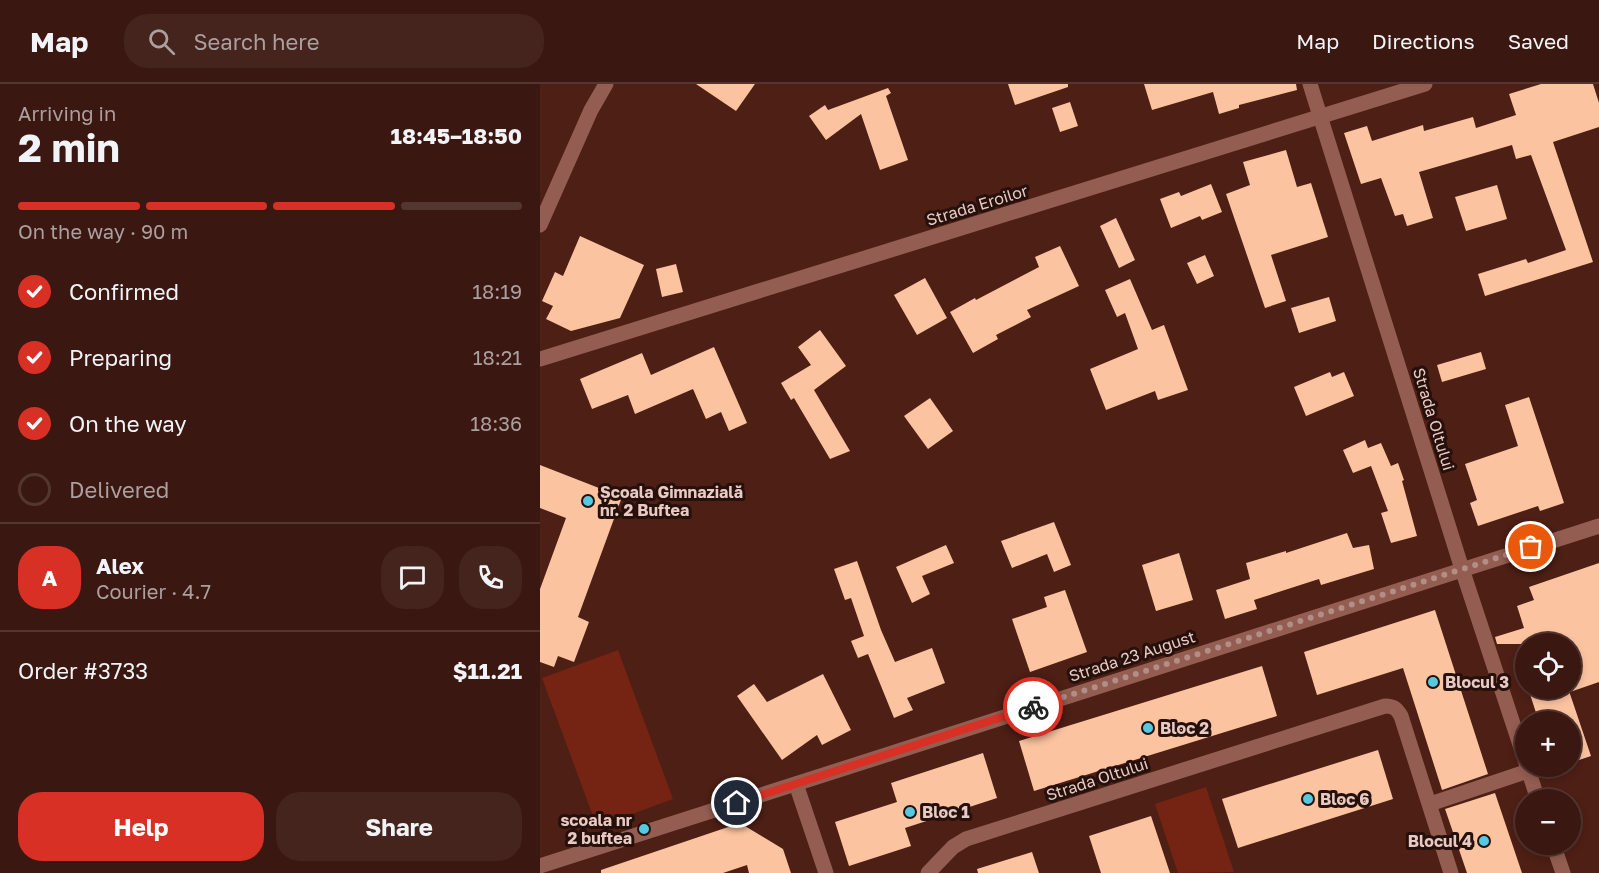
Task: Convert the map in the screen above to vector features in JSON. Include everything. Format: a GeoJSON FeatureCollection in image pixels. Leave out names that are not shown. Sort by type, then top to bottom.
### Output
{"type":"FeatureCollection","features":[{"type":"Feature","properties":{"kind":"street"},"geometry":{"type":"LineString","coordinates":[[540,225],[591,110],[606,84]]}},
{"type":"Feature","properties":{"kind":"street","name":"Strada Oltului"},"geometry":{"type":"LineString","coordinates":[[1310,84],[1515,730]]}},
{"type":"Feature","properties":{"kind":"street","name":"Strada Eroilor"},"geometry":{"type":"LineString","coordinates":[[540,359],[1425,84]]}},
{"type":"Feature","properties":{"kind":"street","name":"Strada 23 August"},"geometry":{"type":"LineString","coordinates":[[540,866],[1599,526]]}},
{"type":"Feature","properties":{"kind":"street","name":"Strada Oltului"},"geometry":{"type":"LineString","coordinates":[[928,873],[948,851],[966,839],[1385,706],[1392,706],[1401,716],[1451,873]]}},
{"type":"Feature","properties":{"kind":"street"},"geometry":{"type":"LineString","coordinates":[[1430,804],[1515,772]]}},
{"type":"Feature","properties":{"kind":"street"},"geometry":{"type":"LineString","coordinates":[[796,784],[826,873]]}},
{"type":"Feature","properties":{"kind":"street"},"geometry":{"type":"LineString","coordinates":[[1557,855],[1563,873]]}},
{"type":"Feature","properties":{"kind":"shaded area"},"geometry":{"type":"Polygon","coordinates":[[[618,650],[673,799],[597,827],[542,678],[618,650]]]}},
{"type":"Feature","properties":{"kind":"shaded area"},"geometry":{"type":"Polygon","coordinates":[[[1206,787],[1234,872],[1178,873],[1155,804],[1206,787]]]}},
{"type":"Feature","properties":{"kind":"building"},"geometry":{"type":"Polygon","coordinates":[[[696,84],[755,84],[736,111],[696,84]]]}},
{"type":"Feature","properties":{"kind":"building"},"geometry":{"type":"Polygon","coordinates":[[[1008,84],[1068,84],[1068,87],[1015,105],[1008,84]]]}},
{"type":"Feature","properties":{"kind":"building"},"geometry":{"type":"Polygon","coordinates":[[[1144,84],[1296,84],[1297,90],[1239,105],[1239,108],[1219,114],[1213,92],[1152,110],[1144,84]]]}},
{"type":"Feature","properties":{"kind":"building"},"geometry":{"type":"Polygon","coordinates":[[[1541,84],[1593,84],[1599,103],[1599,127],[1553,142],[1593,262],[1485,296],[1478,274],[1526,259],[1528,263],[1566,250],[1531,155],[1516,159],[1512,145],[1419,172],[1433,218],[1407,226],[1403,214],[1395,216],[1381,178],[1361,184],[1344,133],[1367,126],[1372,141],[1423,125],[1424,131],[1473,117],[1476,128],[1516,115],[1509,94],[1541,84]]]}},
{"type":"Feature","properties":{"kind":"building"},"geometry":{"type":"Polygon","coordinates":[[[888,88],[891,93],[886,96],[908,160],[880,170],[861,114],[826,140],[809,116],[825,105],[828,110],[888,88]]]}},
{"type":"Feature","properties":{"kind":"building"},"geometry":{"type":"Polygon","coordinates":[[[1070,102],[1078,126],[1060,132],[1052,108],[1070,102]]]}},
{"type":"Feature","properties":{"kind":"building"},"geometry":{"type":"Polygon","coordinates":[[[1286,150],[1297,187],[1311,183],[1328,237],[1271,255],[1286,301],[1265,308],[1226,194],[1250,185],[1243,162],[1286,150]]]}},
{"type":"Feature","properties":{"kind":"building"},"geometry":{"type":"Polygon","coordinates":[[[1211,184],[1222,212],[1202,220],[1200,216],[1171,228],[1160,199],[1179,192],[1181,196],[1211,184]]]}},
{"type":"Feature","properties":{"kind":"building"},"geometry":{"type":"Polygon","coordinates":[[[1497,185],[1507,219],[1466,231],[1455,197],[1497,185]]]}},
{"type":"Feature","properties":{"kind":"building"},"geometry":{"type":"Polygon","coordinates":[[[1116,218],[1135,260],[1119,268],[1100,226],[1116,218]]]}},
{"type":"Feature","properties":{"kind":"building"},"geometry":{"type":"Polygon","coordinates":[[[580,236],[644,265],[620,318],[571,331],[546,319],[553,306],[542,301],[555,272],[563,276],[580,236]]]}},
{"type":"Feature","properties":{"kind":"building"},"geometry":{"type":"Polygon","coordinates":[[[1060,246],[1079,286],[1027,310],[1031,317],[996,335],[998,339],[973,353],[950,312],[1039,267],[1035,257],[1060,246]]]}},
{"type":"Feature","properties":{"kind":"building"},"geometry":{"type":"Polygon","coordinates":[[[1205,255],[1214,276],[1197,284],[1187,263],[1205,255]]]}},
{"type":"Feature","properties":{"kind":"building"},"geometry":{"type":"Polygon","coordinates":[[[676,264],[683,292],[662,297],[656,269],[676,264]]]}},
{"type":"Feature","properties":{"kind":"building"},"geometry":{"type":"Polygon","coordinates":[[[925,278],[947,318],[917,335],[894,295],[925,278]]]}},
{"type":"Feature","properties":{"kind":"building"},"geometry":{"type":"Polygon","coordinates":[[[1130,279],[1152,330],[1164,325],[1188,390],[1158,400],[1155,391],[1106,410],[1090,369],[1138,349],[1125,313],[1117,317],[1105,290],[1130,279]]]}},
{"type":"Feature","properties":{"kind":"building"},"geometry":{"type":"Polygon","coordinates":[[[1329,297],[1336,321],[1299,333],[1291,308],[1329,297]]]}},
{"type":"Feature","properties":{"kind":"building"},"geometry":{"type":"Polygon","coordinates":[[[820,330],[846,366],[814,390],[850,451],[830,459],[794,398],[791,400],[781,383],[811,365],[798,347],[820,330]]]}},
{"type":"Feature","properties":{"kind":"building"},"geometry":{"type":"Polygon","coordinates":[[[714,347],[747,423],[729,431],[721,412],[706,419],[693,389],[635,414],[628,395],[592,409],[580,379],[642,353],[651,375],[714,347]]]}},
{"type":"Feature","properties":{"kind":"building"},"geometry":{"type":"Polygon","coordinates":[[[1481,352],[1486,369],[1442,382],[1437,365],[1481,352]]]}},
{"type":"Feature","properties":{"kind":"building"},"geometry":{"type":"Polygon","coordinates":[[[1330,372],[1332,377],[1344,372],[1354,396],[1306,416],[1294,387],[1330,372]]]}},
{"type":"Feature","properties":{"kind":"building"},"geometry":{"type":"Polygon","coordinates":[[[1529,397],[1564,503],[1540,511],[1538,506],[1478,526],[1470,503],[1477,500],[1465,464],[1518,446],[1505,405],[1529,397]]]}},
{"type":"Feature","properties":{"kind":"building"},"geometry":{"type":"Polygon","coordinates":[[[930,398],[953,431],[928,449],[904,416],[930,398]]]}},
{"type":"Feature","properties":{"kind":"building"},"geometry":{"type":"Polygon","coordinates":[[[1365,440],[1368,448],[1381,443],[1391,466],[1398,463],[1417,536],[1391,543],[1381,513],[1388,511],[1371,466],[1353,473],[1343,450],[1365,440]]]}},
{"type":"Feature","properties":{"kind":"building"},"geometry":{"type":"Polygon","coordinates":[[[540,465],[622,497],[578,617],[589,622],[574,662],[558,656],[554,667],[540,662],[540,589],[566,518],[540,508],[540,465]]]}},
{"type":"Feature","properties":{"kind":"building"},"geometry":{"type":"Polygon","coordinates":[[[1054,522],[1071,565],[1054,572],[1047,554],[1012,568],[1001,541],[1054,522]]]}},
{"type":"Feature","properties":{"kind":"building"},"geometry":{"type":"Polygon","coordinates":[[[1347,533],[1353,548],[1369,545],[1374,569],[1321,585],[1319,579],[1254,600],[1257,609],[1225,619],[1216,590],[1250,579],[1246,563],[1286,551],[1286,553],[1347,533]]]}},
{"type":"Feature","properties":{"kind":"building"},"geometry":{"type":"Polygon","coordinates":[[[946,545],[954,563],[922,576],[930,594],[912,603],[896,567],[946,545]]]}},
{"type":"Feature","properties":{"kind":"building"},"geometry":{"type":"Polygon","coordinates":[[[1179,553],[1193,600],[1156,611],[1142,565],[1179,553]]]}},
{"type":"Feature","properties":{"kind":"building"},"geometry":{"type":"Polygon","coordinates":[[[857,561],[881,630],[895,662],[932,648],[945,683],[907,698],[913,710],[894,718],[868,654],[858,658],[851,641],[864,636],[851,598],[845,600],[834,569],[857,561]]]}},
{"type":"Feature","properties":{"kind":"building"},"geometry":{"type":"Polygon","coordinates":[[[1599,563],[1599,682],[1581,688],[1581,633],[1515,633],[1515,644],[1497,644],[1495,637],[1524,628],[1517,606],[1534,600],[1529,587],[1599,563]]]}},
{"type":"Feature","properties":{"kind":"building"},"geometry":{"type":"Polygon","coordinates":[[[1065,590],[1087,652],[1030,672],[1012,619],[1047,607],[1044,597],[1065,590]]]}},
{"type":"Feature","properties":{"kind":"building","name":"Blocul 3"},"geometry":{"type":"Polygon","coordinates":[[[1435,610],[1488,774],[1442,790],[1403,668],[1317,695],[1304,652],[1435,610]]]}},
{"type":"Feature","properties":{"kind":"building","name":"Bloc 2"},"geometry":{"type":"Polygon","coordinates":[[[1262,666],[1277,716],[1034,791],[1019,741],[1262,666]]]}},
{"type":"Feature","properties":{"kind":"building"},"geometry":{"type":"Polygon","coordinates":[[[823,674],[851,730],[822,745],[817,735],[782,760],[737,696],[754,684],[767,702],[823,674]]]}},
{"type":"Feature","properties":{"kind":"building"},"geometry":{"type":"Polygon","coordinates":[[[1532,699],[1572,699],[1576,711],[1535,711],[1532,699]]]}},
{"type":"Feature","properties":{"kind":"building"},"geometry":{"type":"Polygon","coordinates":[[[1581,726],[1591,756],[1581,759],[1581,726]]]}},
{"type":"Feature","properties":{"kind":"building","name":"Bloc 6"},"geometry":{"type":"Polygon","coordinates":[[[1378,750],[1393,799],[1238,848],[1222,799],[1378,750]]]}},
{"type":"Feature","properties":{"kind":"building","name":"Bloc 1"},"geometry":{"type":"Polygon","coordinates":[[[983,753],[997,798],[905,828],[911,846],[849,866],[835,822],[897,802],[891,783],[983,753]]]}},
{"type":"Feature","properties":{"kind":"building","name":"Blocul 4"},"geometry":{"type":"Polygon","coordinates":[[[1495,793],[1522,873],[1467,873],[1445,809],[1495,793]]]}},
{"type":"Feature","properties":{"kind":"building"},"geometry":{"type":"Polygon","coordinates":[[[1151,816],[1170,873],[1101,873],[1089,836],[1151,816]]]}},
{"type":"Feature","properties":{"kind":"building"},"geometry":{"type":"Polygon","coordinates":[[[740,823],[783,849],[791,873],[749,873],[747,865],[723,873],[601,873],[601,870],[740,823]]]}},
{"type":"Feature","properties":{"kind":"building"},"geometry":{"type":"Polygon","coordinates":[[[1032,852],[1039,873],[978,873],[977,869],[1032,852]]]}},
{"type":"Feature","properties":{"kind":"way so far"},"geometry":{"type":"LineString","coordinates":[[1033,707],[1531,547]]}},
{"type":"Feature","properties":{"kind":"place","name":"Școala Gimnazială nr. 2 Buftea"},"geometry":{"type":"Point","coordinates":[588,501]}},
{"type":"Feature","properties":{"kind":"place","name":"Blocul 3"},"geometry":{"type":"Point","coordinates":[1433,682]}},
{"type":"Feature","properties":{"kind":"place","name":"Bloc 2"},"geometry":{"type":"Point","coordinates":[1148,728]}},
{"type":"Feature","properties":{"kind":"place","name":"Bloc 6"},"geometry":{"type":"Point","coordinates":[1308,799]}},
{"type":"Feature","properties":{"kind":"place","name":"Bloc 1"},"geometry":{"type":"Point","coordinates":[910,812]}},
{"type":"Feature","properties":{"kind":"place","name":"scoala nr 2 buftea"},"geometry":{"type":"Point","coordinates":[644,829]}},
{"type":"Feature","properties":{"kind":"place","name":"Blocul 4"},"geometry":{"type":"Point","coordinates":[1484,841]}},
{"type":"Feature","properties":{"kind":"route"},"geometry":{"type":"LineString","coordinates":[[737,803],[1033,707]]}}]}
